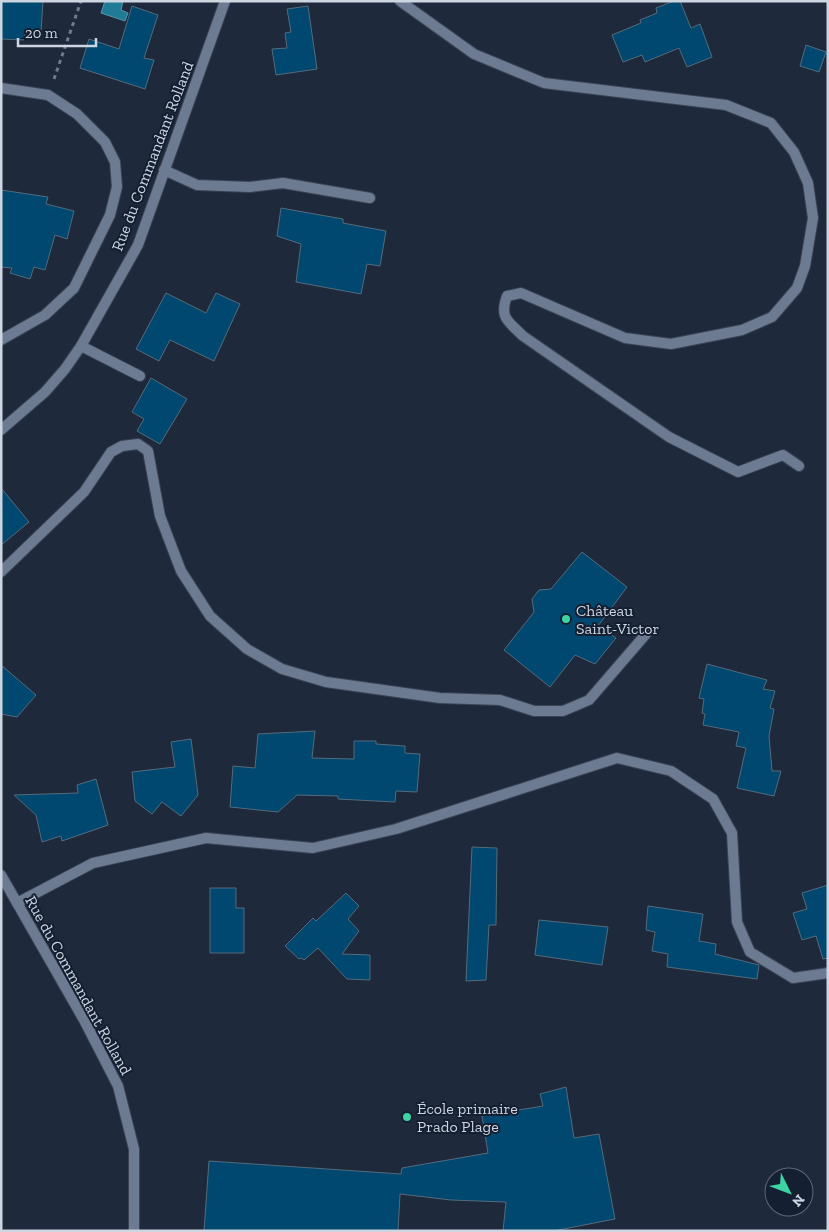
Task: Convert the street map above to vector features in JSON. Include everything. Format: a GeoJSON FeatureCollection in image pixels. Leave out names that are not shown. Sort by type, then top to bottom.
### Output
{"type":"FeatureCollection","features":[{"type":"Feature","properties":{"kind":"street","name":"Rue du Commandant Rolland"},"geometry":{"type":"LineString","coordinates":[[1,430],[45,392],[65,369],[81,346],[138,245],[225,1]]}},
{"type":"Feature","properties":{"kind":"street"},"geometry":{"type":"LineString","coordinates":[[400,1],[474,54],[544,83],[726,106],[772,123],[794,152],[808,183],[814,218],[805,266],[797,288],[772,317],[742,330],[672,344],[626,338],[521,294],[507,296],[503,309],[505,318],[523,336],[669,437],[738,472],[783,455],[799,466]]}},
{"type":"Feature","properties":{"kind":"street"},"geometry":{"type":"LineString","coordinates":[[1,88],[48,95],[77,114],[105,142],[115,162],[117,187],[110,216],[74,288],[45,315],[1,340]]}},
{"type":"Feature","properties":{"kind":"street"},"geometry":{"type":"LineString","coordinates":[[164,170],[197,185],[250,186],[283,182],[370,198]]}},
{"type":"Feature","properties":{"kind":"street"},"geometry":{"type":"LineString","coordinates":[[81,346],[140,376]]}},
{"type":"Feature","properties":{"kind":"street"},"geometry":{"type":"LineString","coordinates":[[1,572],[84,492],[111,452],[122,446],[138,444],[148,451],[160,516],[181,571],[210,616],[247,649],[282,668],[326,682],[440,698],[500,700],[534,711],[563,711],[589,700],[646,634]]}},
{"type":"Feature","properties":{"kind":"street"},"geometry":{"type":"LineString","coordinates":[[17,903],[93,863],[206,838],[313,848],[396,829],[617,758],[671,771],[713,799],[732,833],[737,922],[750,952],[793,978],[828,974]]}},
{"type":"Feature","properties":{"kind":"street","name":"Rue du Commandant Rolland"},"geometry":{"type":"LineString","coordinates":[[1,875],[84,1020],[118,1086],[134,1149],[134,1231]]}},
{"type":"Feature","properties":{"kind":"path"},"geometry":{"type":"LineString","coordinates":[[48,95],[81,1]]}},
{"type":"Feature","properties":{"kind":"water"},"geometry":{"type":"Polygon","coordinates":[[[105,1],[123,1],[121,10],[128,13],[125,21],[101,13],[105,1]]]}},
{"type":"Feature","properties":{"kind":"building"},"geometry":{"type":"Polygon","coordinates":[[[1,1],[43,1],[41,32],[25,31],[24,40],[1,39],[1,1]]]}},
{"type":"Feature","properties":{"kind":"building"},"geometry":{"type":"Polygon","coordinates":[[[674,1],[680,1],[691,28],[700,24],[712,57],[687,67],[679,48],[645,62],[642,55],[623,62],[612,35],[641,23],[640,20],[657,13],[656,8],[674,1]]]}},
{"type":"Feature","properties":{"kind":"building"},"geometry":{"type":"Polygon","coordinates":[[[132,6],[158,15],[144,58],[154,60],[145,89],[80,68],[89,39],[119,49],[132,6]]]}},
{"type":"Feature","properties":{"kind":"building"},"geometry":{"type":"Polygon","coordinates":[[[308,6],[317,69],[276,75],[272,49],[287,48],[285,33],[291,32],[287,9],[308,6]]]}},
{"type":"Feature","properties":{"kind":"building"},"geometry":{"type":"Polygon","coordinates":[[[806,45],[826,52],[819,72],[800,66],[806,45]]]}},
{"type":"Feature","properties":{"kind":"building"},"geometry":{"type":"Polygon","coordinates":[[[1,190],[48,197],[46,204],[74,211],[67,239],[55,235],[45,270],[34,267],[30,279],[10,273],[12,268],[1,267],[1,190]]]}},
{"type":"Feature","properties":{"kind":"building"},"geometry":{"type":"Polygon","coordinates":[[[281,208],[343,219],[343,223],[386,231],[380,266],[367,264],[361,294],[296,282],[301,244],[277,236],[281,208]]]}},
{"type":"Feature","properties":{"kind":"building"},"geometry":{"type":"Polygon","coordinates":[[[166,293],[206,313],[216,293],[240,304],[214,361],[170,340],[159,361],[136,349],[166,293]]]}},
{"type":"Feature","properties":{"kind":"building"},"geometry":{"type":"Polygon","coordinates":[[[151,378],[187,399],[160,444],[137,431],[144,419],[132,412],[151,378]]]}},
{"type":"Feature","properties":{"kind":"building"},"geometry":{"type":"Polygon","coordinates":[[[1,488],[29,522],[1,545],[1,488]]]}},
{"type":"Feature","properties":{"kind":"building","name":"Château Saint-Victor"},"geometry":{"type":"Polygon","coordinates":[[[582,552],[627,587],[598,626],[616,638],[595,664],[575,655],[550,687],[504,650],[534,612],[532,599],[539,590],[551,589],[582,552]]]}},
{"type":"Feature","properties":{"kind":"building"},"geometry":{"type":"Polygon","coordinates":[[[707,664],[767,680],[763,689],[775,691],[770,708],[774,709],[769,736],[772,771],[781,771],[774,796],[737,788],[746,748],[736,746],[739,732],[703,725],[705,714],[702,713],[704,699],[699,698],[707,664]]]}},
{"type":"Feature","properties":{"kind":"building"},"geometry":{"type":"Polygon","coordinates":[[[1,665],[36,695],[17,717],[1,714],[1,665]]]}},
{"type":"Feature","properties":{"kind":"building"},"geometry":{"type":"Polygon","coordinates":[[[315,731],[312,758],[354,759],[354,741],[376,741],[376,744],[405,746],[405,753],[420,754],[417,792],[396,791],[395,802],[338,799],[338,796],[297,795],[278,812],[230,807],[233,766],[255,768],[258,734],[315,731]]]}},
{"type":"Feature","properties":{"kind":"building"},"geometry":{"type":"Polygon","coordinates":[[[191,739],[198,795],[181,816],[162,802],[152,814],[135,801],[132,772],[175,767],[171,742],[191,739]]]}},
{"type":"Feature","properties":{"kind":"building"},"geometry":{"type":"Polygon","coordinates":[[[96,779],[108,825],[62,841],[61,836],[42,842],[36,815],[14,795],[78,793],[77,785],[96,779]]]}},
{"type":"Feature","properties":{"kind":"building"},"geometry":{"type":"Polygon","coordinates":[[[472,847],[497,848],[496,925],[489,925],[486,980],[466,981],[472,847]]]}},
{"type":"Feature","properties":{"kind":"building"},"geometry":{"type":"Polygon","coordinates":[[[828,885],[828,958],[823,959],[816,936],[802,940],[793,913],[807,909],[802,893],[828,885]]]}},
{"type":"Feature","properties":{"kind":"building"},"geometry":{"type":"Polygon","coordinates":[[[210,888],[236,888],[236,908],[244,908],[244,953],[210,953],[210,888]]]}},
{"type":"Feature","properties":{"kind":"building"},"geometry":{"type":"Polygon","coordinates":[[[346,893],[359,906],[348,919],[359,931],[342,954],[370,955],[370,980],[347,979],[318,948],[304,960],[299,959],[285,946],[313,918],[316,921],[346,893]]]}},
{"type":"Feature","properties":{"kind":"building"},"geometry":{"type":"Polygon","coordinates":[[[648,906],[703,914],[699,941],[716,944],[715,954],[759,965],[757,979],[667,967],[668,954],[652,951],[655,932],[646,930],[648,906]]]}},
{"type":"Feature","properties":{"kind":"building"},"geometry":{"type":"Polygon","coordinates":[[[539,920],[608,927],[602,965],[535,955],[539,920]]]}},
{"type":"Feature","properties":{"kind":"building"},"geometry":{"type":"Polygon","coordinates":[[[566,1087],[574,1138],[599,1134],[615,1219],[553,1231],[503,1231],[506,1202],[451,1200],[400,1194],[398,1231],[204,1231],[209,1161],[401,1174],[402,1168],[488,1153],[482,1116],[543,1106],[540,1094],[566,1087]]]}},
{"type":"Feature","properties":{"kind":"place","name":"Château Saint-Victor"},"geometry":{"type":"Point","coordinates":[566,619]}},
{"type":"Feature","properties":{"kind":"place","name":"École primaire Prado Plage"},"geometry":{"type":"Point","coordinates":[407,1117]}}]}
